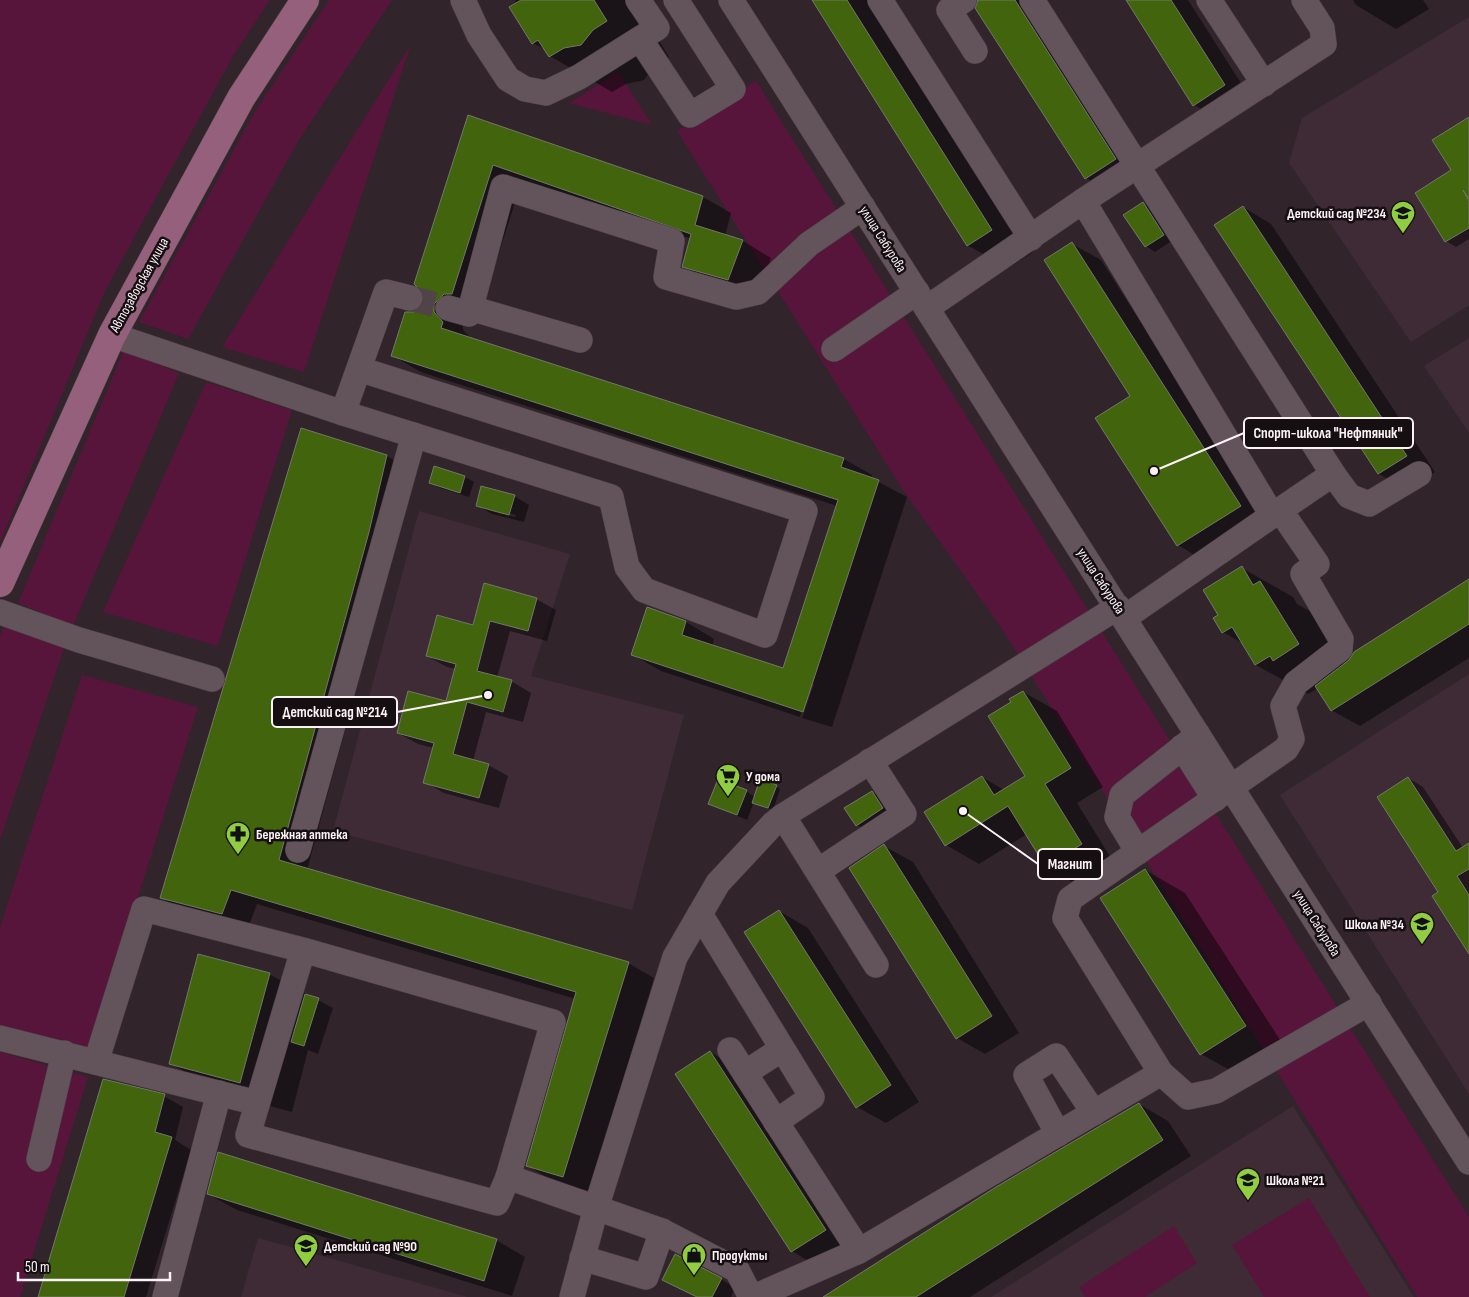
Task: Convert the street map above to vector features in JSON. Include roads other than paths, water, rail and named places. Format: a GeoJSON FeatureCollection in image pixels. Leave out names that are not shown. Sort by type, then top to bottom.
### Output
{"type":"FeatureCollection","features":[{"type":"Feature","properties":{"kind":"main road","name":"Автозаводская улица"},"geometry":{"type":"LineString","coordinates":[[0,583],[112,335],[241,98],[304,0]]}},
{"type":"Feature","properties":{"kind":"street"},"geometry":{"type":"LineString","coordinates":[[463,0],[480,35],[508,79],[525,90],[546,93],[579,77],[648,34],[677,1],[733,89],[690,115],[648,34],[638,0]]}},
{"type":"Feature","properties":{"kind":"street"},"geometry":{"type":"LineString","coordinates":[[880,0],[1031,238]]}},
{"type":"Feature","properties":{"kind":"street"},"geometry":{"type":"LineString","coordinates":[[964,0],[949,10],[975,51]]}},
{"type":"Feature","properties":{"kind":"street"},"geometry":{"type":"LineString","coordinates":[[1032,0],[1139,165],[1333,474],[1349,496],[1369,504],[1419,474]]}},
{"type":"Feature","properties":{"kind":"street"},"geometry":{"type":"LineString","coordinates":[[1209,0],[1264,84]]}},
{"type":"Feature","properties":{"kind":"street"},"geometry":{"type":"LineString","coordinates":[[834,349],[1031,238],[1083,201],[1324,44],[1322,28],[1304,0]]}},
{"type":"Feature","properties":{"kind":"street","name":"улица Сабурова"},"geometry":{"type":"LineString","coordinates":[[741,3],[863,207],[1121,612],[1190,741],[1223,794],[1369,1003],[1469,1162]]}},
{"type":"Feature","properties":{"kind":"street"},"geometry":{"type":"LineString","coordinates":[[580,340],[459,308],[503,187],[672,241],[666,277],[736,297],[758,292],[809,244],[863,207]]}},
{"type":"Feature","properties":{"kind":"street"},"geometry":{"type":"LineString","coordinates":[[1083,201],[1276,513],[1318,564],[1303,574],[1341,639],[1340,649],[1296,683],[1283,706],[1292,739],[1286,749],[1070,899],[1065,918],[1161,1073],[1188,1097],[1216,1092],[1369,1003]]}},
{"type":"Feature","properties":{"kind":"street"},"geometry":{"type":"LineString","coordinates":[[343,413],[386,292],[410,298]]}},
{"type":"Feature","properties":{"kind":"street"},"geometry":{"type":"LineString","coordinates":[[112,335],[343,413],[611,497],[627,567],[644,590],[765,635],[805,511],[358,369]]}},
{"type":"Feature","properties":{"kind":"street"},"geometry":{"type":"LineString","coordinates":[[298,850],[414,435]]}},
{"type":"Feature","properties":{"kind":"street"},"geometry":{"type":"LineString","coordinates":[[572,1297],[596,1208],[675,957],[718,883],[773,824],[783,816],[870,761],[1121,612],[1276,513],[1333,474]]}},
{"type":"Feature","properties":{"kind":"street"},"geometry":{"type":"LineString","coordinates":[[0,612],[85,642],[212,679]]}},
{"type":"Feature","properties":{"kind":"street"},"geometry":{"type":"LineString","coordinates":[[1138,852],[1117,817],[1122,795],[1190,741]]}},
{"type":"Feature","properties":{"kind":"street"},"geometry":{"type":"LineString","coordinates":[[818,871],[904,814],[870,761]]}},
{"type":"Feature","properties":{"kind":"street"},"geometry":{"type":"LineString","coordinates":[[783,816],[876,965]]}},
{"type":"Feature","properties":{"kind":"street"},"geometry":{"type":"LineString","coordinates":[[96,1062],[144,909],[303,950],[553,1022],[508,1177],[497,1203],[248,1135],[303,950]]}},
{"type":"Feature","properties":{"kind":"street"},"geometry":{"type":"LineString","coordinates":[[700,914],[812,1097],[776,1122]]}},
{"type":"Feature","properties":{"kind":"street"},"geometry":{"type":"LineString","coordinates":[[0,1038],[257,1103]]}},
{"type":"Feature","properties":{"kind":"street"},"geometry":{"type":"LineString","coordinates":[[745,1073],[782,1049]]}},
{"type":"Feature","properties":{"kind":"street"},"geometry":{"type":"LineString","coordinates":[[730,1050],[859,1251]]}},
{"type":"Feature","properties":{"kind":"street"},"geometry":{"type":"LineString","coordinates":[[39,1159],[64,1054]]}},
{"type":"Feature","properties":{"kind":"street"},"geometry":{"type":"LineString","coordinates":[[1058,1134],[1026,1075],[1056,1056],[1094,1113]]}},
{"type":"Feature","properties":{"kind":"street"},"geometry":{"type":"LineString","coordinates":[[508,1177],[662,1230],[737,1270],[752,1297],[859,1251],[1161,1073]]}},
{"type":"Feature","properties":{"kind":"street"},"geometry":{"type":"LineString","coordinates":[[165,1297],[218,1093]]}},
{"type":"Feature","properties":{"kind":"street"},"geometry":{"type":"LineString","coordinates":[[582,1258],[646,1277],[662,1230]]}},
{"type":"Feature","properties":{"kind":"tunnel"},"geometry":{"type":"LineString","coordinates":[[410,298],[448,308]]}},
{"type":"Feature","properties":{"kind":"place","name":"Детский сад №234"},"geometry":{"type":"Point","coordinates":[1403,234]}},
{"type":"Feature","properties":{"kind":"place","name":"Спорт-школа \"Нефтяник\""},"geometry":{"type":"Point","coordinates":[1154,471]}},
{"type":"Feature","properties":{"kind":"place","name":"Детский сад №214"},"geometry":{"type":"Point","coordinates":[488,695]}},
{"type":"Feature","properties":{"kind":"place","name":"У дома"},"geometry":{"type":"Point","coordinates":[728,797]}},
{"type":"Feature","properties":{"kind":"place","name":"Магнит"},"geometry":{"type":"Point","coordinates":[963,811]}},
{"type":"Feature","properties":{"kind":"place","name":"Бережная аптека"},"geometry":{"type":"Point","coordinates":[238,855]}},
{"type":"Feature","properties":{"kind":"place","name":"Школа №34"},"geometry":{"type":"Point","coordinates":[1422,945]}},
{"type":"Feature","properties":{"kind":"place","name":"Школа №21"},"geometry":{"type":"Point","coordinates":[1248,1201]}},
{"type":"Feature","properties":{"kind":"place","name":"Детский сад №90"},"geometry":{"type":"Point","coordinates":[306,1267]}},
{"type":"Feature","properties":{"kind":"place","name":"Продукты"},"geometry":{"type":"Point","coordinates":[694,1276]}}]}
